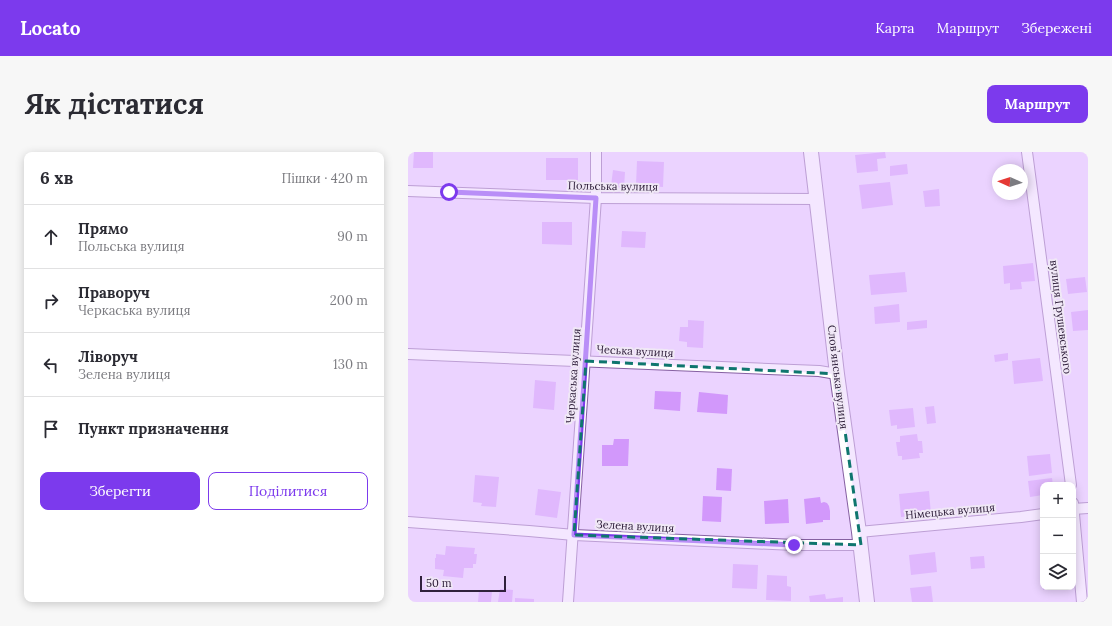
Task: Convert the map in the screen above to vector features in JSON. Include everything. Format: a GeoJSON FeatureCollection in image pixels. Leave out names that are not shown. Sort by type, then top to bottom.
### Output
{"type":"FeatureCollection","features":[{"type":"Feature","properties":{"kind":"street","name":"Черкаська вулиця"},"geometry":{"type":"LineString","coordinates":[[568,602],[586,361],[596,198],[596,152]]}},
{"type":"Feature","properties":{"kind":"street","name":"Словʼянська вулиця"},"geometry":{"type":"LineString","coordinates":[[811,152],[837,374],[860,538],[867,602]]}},
{"type":"Feature","properties":{"kind":"street","name":"вулиця Грушевського"},"geometry":{"type":"LineString","coordinates":[[1028,152],[1071,482]]}},
{"type":"Feature","properties":{"kind":"street","name":"Польська вулиця"},"geometry":{"type":"LineString","coordinates":[[408,192],[596,198],[817,199]]}},
{"type":"Feature","properties":{"kind":"street","name":"Чеська вулиця"},"geometry":{"type":"LineString","coordinates":[[408,354],[811,371],[837,374]]}},
{"type":"Feature","properties":{"kind":"street"},"geometry":{"type":"LineString","coordinates":[[1076,507],[1088,508]]}},
{"type":"Feature","properties":{"kind":"street","name":"Німецька вулиця"},"geometry":{"type":"LineString","coordinates":[[860,538],[1040,514]]}},
{"type":"Feature","properties":{"kind":"street"},"geometry":{"type":"LineString","coordinates":[[1074,518],[1082,602]]}},
{"type":"Feature","properties":{"kind":"street","name":"Зелена вулиця"},"geometry":{"type":"LineString","coordinates":[[408,522],[574,535],[794,545],[860,538]]}},
{"type":"Feature","properties":{"kind":"highlighted area"},"geometry":{"type":"Polygon","coordinates":[[[586,361],[837,374],[861,545],[574,535],[586,361]]]}},
{"type":"Feature","properties":{"kind":"building"},"geometry":{"type":"Polygon","coordinates":[[[414,152],[433,152],[433,168],[413,168],[414,152]]]}},
{"type":"Feature","properties":{"kind":"building"},"geometry":{"type":"Polygon","coordinates":[[[885,152],[886,158],[877,159],[878,171],[857,173],[855,155],[885,152]]]}},
{"type":"Feature","properties":{"kind":"building"},"geometry":{"type":"Polygon","coordinates":[[[546,158],[578,158],[578,180],[546,180],[546,158]]]}},
{"type":"Feature","properties":{"kind":"building"},"geometry":{"type":"Polygon","coordinates":[[[637,161],[664,162],[663,187],[636,185],[637,161]]]}},
{"type":"Feature","properties":{"kind":"building"},"geometry":{"type":"Polygon","coordinates":[[[907,164],[908,174],[890,176],[890,166],[907,164]]]}},
{"type":"Feature","properties":{"kind":"building"},"geometry":{"type":"Polygon","coordinates":[[[613,170],[625,172],[624,188],[611,186],[613,170]]]}},
{"type":"Feature","properties":{"kind":"building"},"geometry":{"type":"Polygon","coordinates":[[[890,182],[893,205],[862,209],[859,185],[890,182]]]}},
{"type":"Feature","properties":{"kind":"building"},"geometry":{"type":"Polygon","coordinates":[[[939,189],[940,206],[925,207],[923,191],[939,189]]]}},
{"type":"Feature","properties":{"kind":"building"},"geometry":{"type":"Polygon","coordinates":[[[542,222],[572,222],[572,245],[542,244],[542,222]]]}},
{"type":"Feature","properties":{"kind":"building"},"geometry":{"type":"Polygon","coordinates":[[[622,231],[646,232],[645,248],[621,247],[622,231]]]}},
{"type":"Feature","properties":{"kind":"building"},"geometry":{"type":"Polygon","coordinates":[[[1033,263],[1035,281],[1021,282],[1022,289],[1010,290],[1010,283],[1004,284],[1003,266],[1033,263]]]}},
{"type":"Feature","properties":{"kind":"building"},"geometry":{"type":"Polygon","coordinates":[[[905,272],[907,292],[871,295],[869,275],[905,272]]]}},
{"type":"Feature","properties":{"kind":"building"},"geometry":{"type":"Polygon","coordinates":[[[1085,277],[1087,292],[1068,294],[1066,279],[1085,277]]]}},
{"type":"Feature","properties":{"kind":"building"},"geometry":{"type":"Polygon","coordinates":[[[899,304],[900,322],[875,324],[874,307],[899,304]]]}},
{"type":"Feature","properties":{"kind":"building"},"geometry":{"type":"Polygon","coordinates":[[[1088,310],[1088,330],[1073,331],[1071,312],[1088,310]]]}},
{"type":"Feature","properties":{"kind":"building"},"geometry":{"type":"Polygon","coordinates":[[[688,320],[704,321],[703,348],[687,347],[687,342],[679,341],[680,327],[688,327],[688,320]]]}},
{"type":"Feature","properties":{"kind":"building"},"geometry":{"type":"Polygon","coordinates":[[[927,320],[927,328],[907,330],[907,322],[927,320]]]}},
{"type":"Feature","properties":{"kind":"building"},"geometry":{"type":"Polygon","coordinates":[[[1008,353],[1008,360],[995,362],[994,355],[1008,353]]]}},
{"type":"Feature","properties":{"kind":"building"},"geometry":{"type":"Polygon","coordinates":[[[1040,358],[1043,381],[1014,384],[1012,361],[1040,358]]]}},
{"type":"Feature","properties":{"kind":"building"},"geometry":{"type":"Polygon","coordinates":[[[535,380],[556,382],[554,410],[533,408],[535,380]]]}},
{"type":"Feature","properties":{"kind":"building"},"geometry":{"type":"Polygon","coordinates":[[[655,391],[681,392],[680,411],[654,409],[655,391]]]}},
{"type":"Feature","properties":{"kind":"building"},"geometry":{"type":"Polygon","coordinates":[[[699,392],[728,395],[727,414],[697,412],[699,392]]]}},
{"type":"Feature","properties":{"kind":"building"},"geometry":{"type":"Polygon","coordinates":[[[934,406],[936,423],[927,424],[925,407],[934,406]]]}},
{"type":"Feature","properties":{"kind":"building"},"geometry":{"type":"Polygon","coordinates":[[[913,408],[915,427],[897,429],[897,425],[891,426],[889,410],[913,408]]]}},
{"type":"Feature","properties":{"kind":"building"},"geometry":{"type":"Polygon","coordinates":[[[917,434],[918,441],[922,441],[923,453],[919,453],[920,458],[902,460],[902,456],[898,456],[896,442],[900,442],[900,436],[917,434]]]}},
{"type":"Feature","properties":{"kind":"building"},"geometry":{"type":"Polygon","coordinates":[[[614,439],[629,439],[628,466],[602,466],[602,445],[613,445],[614,439]]]}},
{"type":"Feature","properties":{"kind":"building"},"geometry":{"type":"Polygon","coordinates":[[[1050,454],[1052,473],[1029,476],[1027,456],[1050,454]]]}},
{"type":"Feature","properties":{"kind":"building"},"geometry":{"type":"Polygon","coordinates":[[[717,468],[732,469],[731,491],[716,490],[717,468]]]}},
{"type":"Feature","properties":{"kind":"building"},"geometry":{"type":"Polygon","coordinates":[[[475,475],[499,477],[496,507],[481,506],[482,503],[473,502],[475,475]]]}},
{"type":"Feature","properties":{"kind":"building"},"geometry":{"type":"Polygon","coordinates":[[[1052,478],[1053,482],[1040,482],[1040,495],[1030,497],[1028,481],[1052,478]]]}},
{"type":"Feature","properties":{"kind":"building"},"geometry":{"type":"Polygon","coordinates":[[[538,489],[561,492],[557,518],[535,515],[538,489]]]}},
{"type":"Feature","properties":{"kind":"building"},"geometry":{"type":"Polygon","coordinates":[[[929,491],[931,514],[901,517],[899,494],[929,491]]]}},
{"type":"Feature","properties":{"kind":"building"},"geometry":{"type":"Polygon","coordinates":[[[703,496],[722,497],[721,522],[702,521],[703,496]]]}},
{"type":"Feature","properties":{"kind":"building"},"geometry":{"type":"Polygon","coordinates":[[[820,497],[821,503],[827,503],[829,506],[830,520],[806,524],[804,499],[820,497]]]}},
{"type":"Feature","properties":{"kind":"building"},"geometry":{"type":"Polygon","coordinates":[[[788,499],[789,523],[765,524],[764,501],[788,499]]]}},
{"type":"Feature","properties":{"kind":"building"},"geometry":{"type":"Polygon","coordinates":[[[446,546],[475,548],[474,554],[477,554],[476,564],[473,564],[473,568],[464,568],[463,578],[443,576],[444,570],[435,569],[436,554],[445,555],[446,546]]]}},
{"type":"Feature","properties":{"kind":"building"},"geometry":{"type":"Polygon","coordinates":[[[935,552],[937,572],[911,575],[909,555],[935,552]]]}},
{"type":"Feature","properties":{"kind":"building"},"geometry":{"type":"Polygon","coordinates":[[[984,556],[985,568],[971,569],[970,557],[984,556]]]}},
{"type":"Feature","properties":{"kind":"building"},"geometry":{"type":"Polygon","coordinates":[[[733,564],[758,565],[757,589],[732,588],[733,564]]]}},
{"type":"Feature","properties":{"kind":"building"},"geometry":{"type":"Polygon","coordinates":[[[767,575],[787,576],[787,586],[791,587],[791,601],[766,600],[767,575]]]}},
{"type":"Feature","properties":{"kind":"building"},"geometry":{"type":"Polygon","coordinates":[[[931,586],[933,602],[912,602],[910,588],[931,586]]]}},
{"type":"Feature","properties":{"kind":"building"},"geometry":{"type":"Polygon","coordinates":[[[500,589],[513,590],[512,602],[498,602],[500,589]]]}},
{"type":"Feature","properties":{"kind":"building"},"geometry":{"type":"Polygon","coordinates":[[[479,590],[492,591],[491,602],[478,602],[479,590]]]}},
{"type":"Feature","properties":{"kind":"building"},"geometry":{"type":"Polygon","coordinates":[[[825,594],[826,599],[843,597],[843,602],[810,602],[809,596],[825,594]]]}},
{"type":"Feature","properties":{"kind":"building"},"geometry":{"type":"Polygon","coordinates":[[[515,598],[534,599],[534,602],[515,602],[515,598]]]}},
{"type":"Feature","properties":{"kind":"route"},"geometry":{"type":"LineString","coordinates":[[449,192],[596,198],[574,535],[794,545]]}}]}
